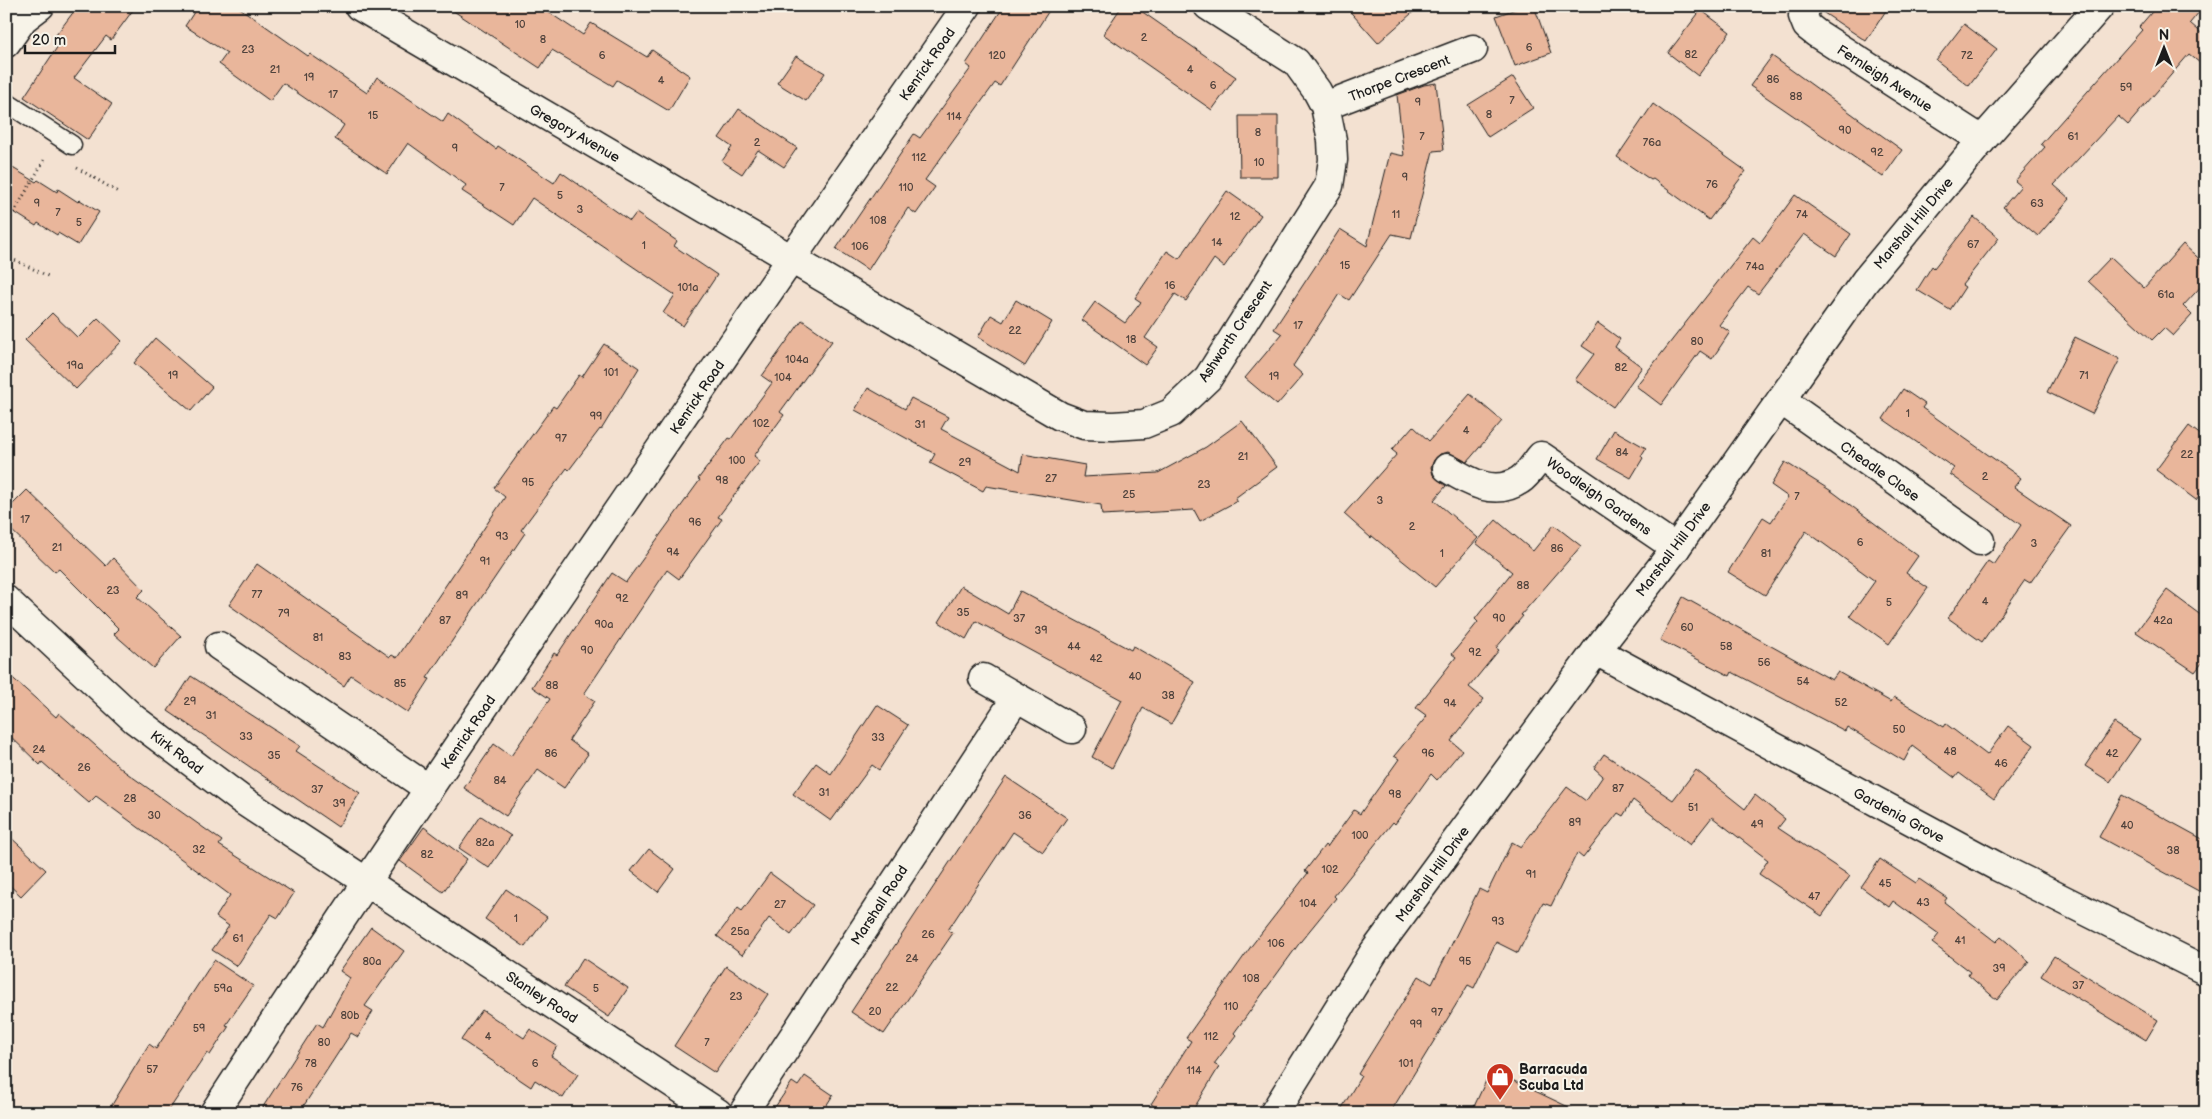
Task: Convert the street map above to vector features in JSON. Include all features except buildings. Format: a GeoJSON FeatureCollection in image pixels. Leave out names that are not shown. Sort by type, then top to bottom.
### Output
{"type":"FeatureCollection","features":[{"type":"Feature","properties":{"kind":"street"},"geometry":{"type":"LineString","coordinates":[[6,43],[23,19],[40,6]]}},
{"type":"Feature","properties":{"kind":"street","name":"Gregory Avenue"},"geometry":{"type":"LineString","coordinates":[[359,6],[791,259]]}},
{"type":"Feature","properties":{"kind":"street","name":"Kenrick Road"},"geometry":{"type":"LineString","coordinates":[[214,1113],[429,789],[791,259],[967,6]]}},
{"type":"Feature","properties":{"kind":"street","name":"Ashworth Crescent"},"geometry":{"type":"LineString","coordinates":[[791,259],[1060,416],[1084,425],[1113,426],[1144,424],[1171,413],[1208,378],[1329,186],[1333,160],[1332,140],[1325,106],[1296,62],[1208,6]]}},
{"type":"Feature","properties":{"kind":"street","name":"Fernleigh Avenue"},"geometry":{"type":"LineString","coordinates":[[1806,6],[1803,16],[1807,26],[1816,33],[1982,140]]}},
{"type":"Feature","properties":{"kind":"street","name":"Marshall Hill Drive"},"geometry":{"type":"LineString","coordinates":[[1274,1113],[1374,952],[1596,651],[1676,548],[1865,281],[1982,140],[2100,6]]}},
{"type":"Feature","properties":{"kind":"street","name":"Thorpe Crescent"},"geometry":{"type":"LineString","coordinates":[[1325,106],[1473,49]]}},
{"type":"Feature","properties":{"kind":"street","name":"Cheadle Close"},"geometry":{"type":"LineString","coordinates":[[1781,400],[1980,541]]}},
{"type":"Feature","properties":{"kind":"street","name":"Woodleigh Gardens"},"geometry":{"type":"LineString","coordinates":[[1447,468],[1474,484],[1506,486],[1521,479],[1541,456],[1676,548]]}},
{"type":"Feature","properties":{"kind":"street","name":"Kirk Road"},"geometry":{"type":"LineString","coordinates":[[6,600],[134,719],[242,800],[366,882]]}},
{"type":"Feature","properties":{"kind":"street"},"geometry":{"type":"LineString","coordinates":[[219,646],[429,789]]}},
{"type":"Feature","properties":{"kind":"street","name":"Gardenia Grove"},"geometry":{"type":"LineString","coordinates":[[1596,651],[1998,868],[2206,971]]}},
{"type":"Feature","properties":{"kind":"street"},"geometry":{"type":"LineString","coordinates":[[983,678],[1072,729]]}},
{"type":"Feature","properties":{"kind":"street","name":"Marshall Road"},"geometry":{"type":"LineString","coordinates":[[743,1113],[1016,698]]}},
{"type":"Feature","properties":{"kind":"street","name":"Stanley Road"},"geometry":{"type":"LineString","coordinates":[[366,882],[718,1113]]}},
{"type":"Feature","properties":{"kind":"lane"},"geometry":{"type":"LineString","coordinates":[[6,102],[72,145]]}},
{"type":"Feature","properties":{"kind":"path"},"geometry":{"type":"LineString","coordinates":[[75,167],[118,192]]}},
{"type":"Feature","properties":{"kind":"path"},"geometry":{"type":"LineString","coordinates":[[6,226],[32,184]]}},
{"type":"Feature","properties":{"kind":"path"},"geometry":{"type":"LineString","coordinates":[[6,256],[50,277]]}},
{"type":"Feature","properties":{"kind":"place","name":"Barracuda Scuba Ltd"},"geometry":{"type":"Point","coordinates":[1500,1101]}}]}
